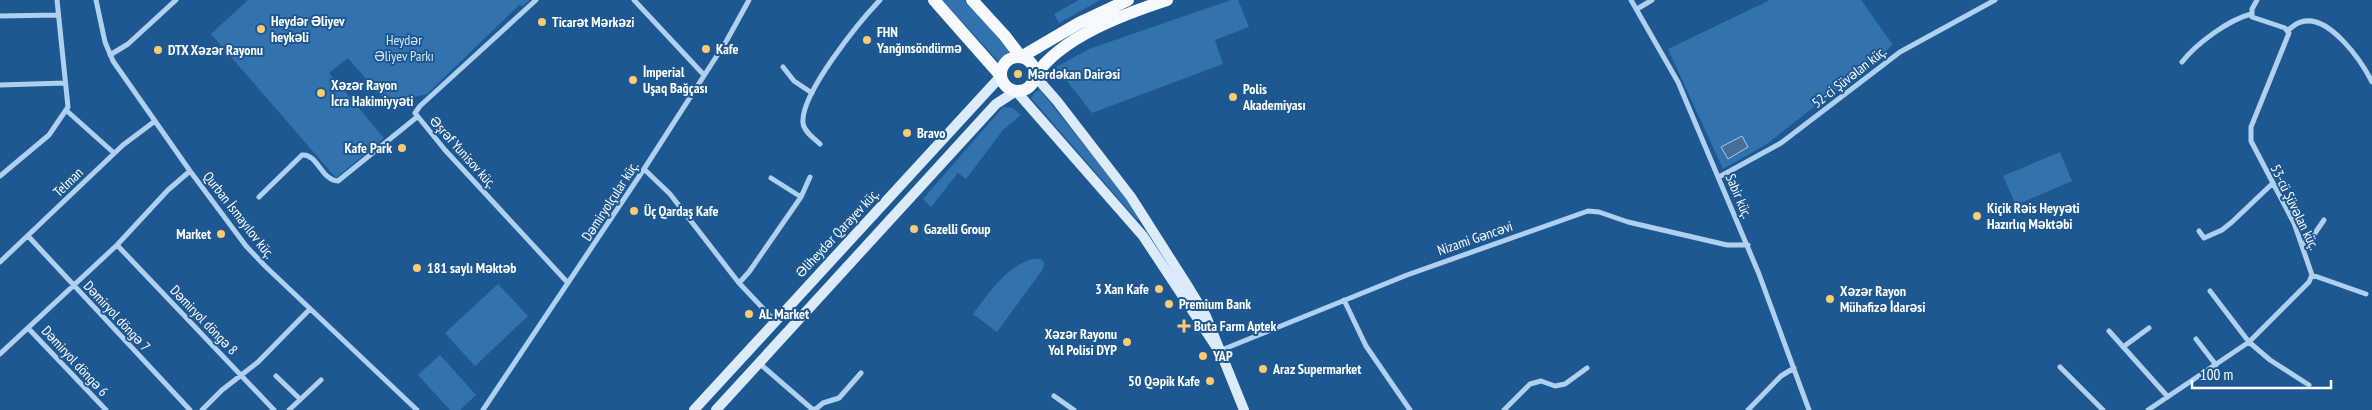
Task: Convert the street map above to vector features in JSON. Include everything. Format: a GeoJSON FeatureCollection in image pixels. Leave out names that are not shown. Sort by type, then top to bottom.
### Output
{"type":"FeatureCollection","features":[{"type":"Feature","properties":{"kind":"main road"},"geometry":{"type":"LineString","coordinates":[[934,0],[1001,76],[1006,86],[1016,91],[1143,236],[1219,351]]}},
{"type":"Feature","properties":{"kind":"main road"},"geometry":{"type":"LineString","coordinates":[[972,0],[1005,36],[1021,57],[1033,66],[1035,76],[1087,139],[1153,230],[1206,316],[1244,410]]}},
{"type":"Feature","properties":{"kind":"main road"},"geometry":{"type":"LineString","coordinates":[[1001,76],[1006,62],[1021,57],[1079,23],[1128,0]]}},
{"type":"Feature","properties":{"kind":"main road"},"geometry":{"type":"LineString","coordinates":[[716,410],[999,101],[1016,91],[1021,91],[1031,86],[1035,76],[1047,61],[1059,51],[1087,34],[1110,22],[1167,0]]}},
{"type":"Feature","properties":{"kind":"main road","name":"Əliheydər Qarayev küç."},"geometry":{"type":"LineString","coordinates":[[694,410],[1001,76]]}},
{"type":"Feature","properties":{"kind":"main road"},"geometry":{"type":"LineString","coordinates":[[883,205],[894,215]]}},
{"type":"Feature","properties":{"kind":"street"},"geometry":{"type":"LineString","coordinates":[[0,176],[40,144],[67,111],[69,104],[57,16],[57,0]]}},
{"type":"Feature","properties":{"kind":"street","name":"Qurban İsmayılov küç."},"geometry":{"type":"LineString","coordinates":[[96,0],[110,55],[190,171],[256,257],[417,410]]}},
{"type":"Feature","properties":{"kind":"street"},"geometry":{"type":"LineString","coordinates":[[110,55],[128,44],[176,0]]}},
{"type":"Feature","properties":{"kind":"street","name":"Əşrəf Yunisov küç."},"geometry":{"type":"LineString","coordinates":[[536,0],[420,106],[416,110],[416,117],[568,283]]}},
{"type":"Feature","properties":{"kind":"street"},"geometry":{"type":"LineString","coordinates":[[634,0],[704,75]]}},
{"type":"Feature","properties":{"kind":"street","name":"Dəmiryolçular küç."},"geometry":{"type":"LineString","coordinates":[[483,410],[644,170],[727,40],[749,0]]}},
{"type":"Feature","properties":{"kind":"street"},"geometry":{"type":"LineString","coordinates":[[820,144],[805,129],[803,123],[812,93],[838,52],[880,0]]}},
{"type":"Feature","properties":{"kind":"street","name":"Sabir küç."},"geometry":{"type":"LineString","coordinates":[[1631,0],[1673,71],[1719,176],[1748,245],[1809,410]]}},
{"type":"Feature","properties":{"kind":"street"},"geometry":{"type":"LineString","coordinates":[[1637,9],[1652,0]]}},
{"type":"Feature","properties":{"kind":"street","name":"52-ci Şüvəlan küç."},"geometry":{"type":"LineString","coordinates":[[1719,176],[1781,143],[1900,52],[1995,0]]}},
{"type":"Feature","properties":{"kind":"street"},"geometry":{"type":"LineString","coordinates":[[2182,62],[2198,45],[2238,18],[2251,14],[2257,0]]}},
{"type":"Feature","properties":{"kind":"street"},"geometry":{"type":"LineString","coordinates":[[2251,14],[2257,20],[2288,30],[2301,22],[2308,21],[2324,27],[2355,52],[2372,82]]}},
{"type":"Feature","properties":{"kind":"street"},"geometry":{"type":"LineString","coordinates":[[0,16],[57,16]]}},
{"type":"Feature","properties":{"kind":"street","name":"53-cü Şüvəlan küç."},"geometry":{"type":"LineString","coordinates":[[2288,30],[2288,37],[2250,133],[2254,149],[2303,244],[2312,275]]}},
{"type":"Feature","properties":{"kind":"street"},"geometry":{"type":"LineString","coordinates":[[783,67],[794,81],[812,93]]}},
{"type":"Feature","properties":{"kind":"street"},"geometry":{"type":"LineString","coordinates":[[0,85],[65,83]]}},
{"type":"Feature","properties":{"kind":"street"},"geometry":{"type":"LineString","coordinates":[[67,111],[114,153]]}},
{"type":"Feature","properties":{"kind":"street"},"geometry":{"type":"LineString","coordinates":[[259,197],[302,155],[309,157],[330,179],[338,181],[416,117]]}},
{"type":"Feature","properties":{"kind":"street","name":"Telman"},"geometry":{"type":"LineString","coordinates":[[0,262],[114,153],[133,136],[155,121]]}},
{"type":"Feature","properties":{"kind":"street"},"geometry":{"type":"LineString","coordinates":[[644,170],[670,194],[738,283],[775,321]]}},
{"type":"Feature","properties":{"kind":"street"},"geometry":{"type":"LineString","coordinates":[[0,354],[118,245],[168,190],[190,171]]}},
{"type":"Feature","properties":{"kind":"street"},"geometry":{"type":"LineString","coordinates":[[738,283],[749,272],[801,197],[810,177]]}},
{"type":"Feature","properties":{"kind":"street"},"geometry":{"type":"LineString","coordinates":[[770,178],[801,197]]}},
{"type":"Feature","properties":{"kind":"street"},"geometry":{"type":"LineString","coordinates":[[2199,231],[2204,238],[2222,230],[2273,183]]}},
{"type":"Feature","properties":{"kind":"street","name":"Nizami Gəncəvi"},"geometry":{"type":"LineString","coordinates":[[1219,351],[1455,257],[1588,211],[1599,212],[1628,222],[1727,244],[1748,245]]}},
{"type":"Feature","properties":{"kind":"street"},"geometry":{"type":"LineString","coordinates":[[2303,244],[2313,236],[2324,220]]}},
{"type":"Feature","properties":{"kind":"street","name":"Dəmiryol döngə 7"},"geometry":{"type":"LineString","coordinates":[[28,236],[190,410]]}},
{"type":"Feature","properties":{"kind":"street","name":"Dəmiryol döngə 8"},"geometry":{"type":"LineString","coordinates":[[118,245],[274,410]]}},
{"type":"Feature","properties":{"kind":"street"},"geometry":{"type":"LineString","coordinates":[[2148,410],[2249,342],[2309,282],[2312,275],[2366,294]]}},
{"type":"Feature","properties":{"kind":"street"},"geometry":{"type":"LineString","coordinates":[[2210,291],[2249,342],[2270,360],[2309,386]]}},
{"type":"Feature","properties":{"kind":"street"},"geometry":{"type":"LineString","coordinates":[[1344,300],[1366,346],[1410,410]]}},
{"type":"Feature","properties":{"kind":"street"},"geometry":{"type":"LineString","coordinates":[[202,410],[258,362],[310,309]]}},
{"type":"Feature","properties":{"kind":"street","name":"Dəmiryol döngə 6"},"geometry":{"type":"LineString","coordinates":[[28,328],[106,410]]}},
{"type":"Feature","properties":{"kind":"street"},"geometry":{"type":"LineString","coordinates":[[2123,347],[2148,328]]}},
{"type":"Feature","properties":{"kind":"street"},"geometry":{"type":"LineString","coordinates":[[2109,331],[2168,397]]}},
{"type":"Feature","properties":{"kind":"street"},"geometry":{"type":"LineString","coordinates":[[2196,339],[2216,365]]}},
{"type":"Feature","properties":{"kind":"street"},"geometry":{"type":"LineString","coordinates":[[759,362],[812,409],[816,409],[822,403],[839,398],[861,373]]}},
{"type":"Feature","properties":{"kind":"street"},"geometry":{"type":"LineString","coordinates":[[2060,367],[2103,410]]}},
{"type":"Feature","properties":{"kind":"street"},"geometry":{"type":"LineString","coordinates":[[1504,410],[1530,384],[1541,381],[1555,386],[1565,384],[1587,368]]}},
{"type":"Feature","properties":{"kind":"street"},"geometry":{"type":"LineString","coordinates":[[1748,410],[1781,376],[1794,368]]}},
{"type":"Feature","properties":{"kind":"street"},"geometry":{"type":"LineString","coordinates":[[276,376],[300,400]]}},
{"type":"Feature","properties":{"kind":"street"},"geometry":{"type":"LineString","coordinates":[[289,410],[321,380]]}},
{"type":"Feature","properties":{"kind":"street"},"geometry":{"type":"LineString","coordinates":[[1054,396],[1074,410]]}},
{"type":"Feature","properties":{"kind":"green space","name":"Heydər Əliyev Parkı"},"geometry":{"type":"Polygon","coordinates":[[[248,0],[530,0],[523,6],[519,5],[427,94],[410,98],[394,111],[348,58],[329,73],[384,138],[336,178],[211,34],[248,0]]]}},
{"type":"Feature","properties":{"kind":"green space"},"geometry":{"type":"Polygon","coordinates":[[[942,0],[964,0],[1010,50],[1005,57],[998,61],[942,0]]]}},
{"type":"Feature","properties":{"kind":"green space"},"geometry":{"type":"Polygon","coordinates":[[[1079,0],[1100,0],[1059,23],[1054,14],[1079,0]]]}},
{"type":"Feature","properties":{"kind":"green space"},"geometry":{"type":"Polygon","coordinates":[[[1231,0],[1238,0],[1249,27],[1215,40],[1223,64],[1092,113],[1056,67],[1089,49],[1231,0]]]}},
{"type":"Feature","properties":{"kind":"green space"},"geometry":{"type":"Polygon","coordinates":[[[1770,0],[1861,0],[1893,45],[1767,144],[1723,169],[1668,49],[1770,0]]]}},
{"type":"Feature","properties":{"kind":"green space"},"geometry":{"type":"Polygon","coordinates":[[[1040,90],[1141,216],[1137,220],[1031,98],[1035,92],[1040,90]]]}},
{"type":"Feature","properties":{"kind":"green space"},"geometry":{"type":"Polygon","coordinates":[[[1003,107],[1013,108],[1021,115],[1003,130],[966,179],[958,173],[931,207],[923,199],[1003,107]]]}},
{"type":"Feature","properties":{"kind":"green space"},"geometry":{"type":"Polygon","coordinates":[[[2060,152],[2072,181],[2016,205],[2003,176],[2060,152]]]}},
{"type":"Feature","properties":{"kind":"green space"},"geometry":{"type":"Polygon","coordinates":[[[1032,259],[1040,259],[1044,262],[1043,269],[997,332],[973,314],[1006,274],[1022,263],[1032,259]]]}},
{"type":"Feature","properties":{"kind":"green space"},"geometry":{"type":"Polygon","coordinates":[[[498,284],[528,316],[475,366],[445,333],[498,284]]]}},
{"type":"Feature","properties":{"kind":"green space"},"geometry":{"type":"Polygon","coordinates":[[[440,355],[476,395],[460,410],[450,410],[418,375],[440,355]]]}},
{"type":"Feature","properties":{"kind":"shaded area"},"geometry":{"type":"Polygon","coordinates":[[[1742,136],[1748,147],[1728,159],[1721,147],[1742,136]]]}},
{"type":"Feature","properties":{"kind":"place","name":"Ticarət Mərkəzi"},"geometry":{"type":"Point","coordinates":[542,22]}},
{"type":"Feature","properties":{"kind":"place","name":"Heydər Əliyev heykəli"},"geometry":{"type":"Point","coordinates":[261,29]}},
{"type":"Feature","properties":{"kind":"place","name":"FHN Yanğınsöndürmə"},"geometry":{"type":"Point","coordinates":[867,40]}},
{"type":"Feature","properties":{"kind":"place","name":"Kafe"},"geometry":{"type":"Point","coordinates":[706,49]}},
{"type":"Feature","properties":{"kind":"place","name":"DTX Xəzər Rayonu"},"geometry":{"type":"Point","coordinates":[158,50]}},
{"type":"Feature","properties":{"kind":"place","name":"Mərdəkan Dairəsi"},"geometry":{"type":"Point","coordinates":[1018,74]}},
{"type":"Feature","properties":{"kind":"place","name":"İmperial Uşaq Bağçası"},"geometry":{"type":"Point","coordinates":[633,80]}},
{"type":"Feature","properties":{"kind":"place","name":"Xəzər Rayon İcra Hakimiyyəti"},"geometry":{"type":"Point","coordinates":[321,93]}},
{"type":"Feature","properties":{"kind":"place","name":"Polis Akademiyası"},"geometry":{"type":"Point","coordinates":[1233,97]}},
{"type":"Feature","properties":{"kind":"place","name":"Bravo"},"geometry":{"type":"Point","coordinates":[907,133]}},
{"type":"Feature","properties":{"kind":"place","name":"Kafe Park"},"geometry":{"type":"Point","coordinates":[402,148]}},
{"type":"Feature","properties":{"kind":"place","name":"Üç Qardaş Kafe"},"geometry":{"type":"Point","coordinates":[634,211]}},
{"type":"Feature","properties":{"kind":"place","name":"Kiçik Rəis Heyyəti Hazırlıq Məktəbi"},"geometry":{"type":"Point","coordinates":[1977,216]}},
{"type":"Feature","properties":{"kind":"place","name":"Gazelli Group"},"geometry":{"type":"Point","coordinates":[914,229]}},
{"type":"Feature","properties":{"kind":"place","name":"Market"},"geometry":{"type":"Point","coordinates":[221,234]}},
{"type":"Feature","properties":{"kind":"place","name":"181 saylı Məktəb"},"geometry":{"type":"Point","coordinates":[417,268]}},
{"type":"Feature","properties":{"kind":"place","name":"3 Xan Kafe"},"geometry":{"type":"Point","coordinates":[1159,289]}},
{"type":"Feature","properties":{"kind":"place","name":"Xəzər Rayon Mühafizə İdarəsi"},"geometry":{"type":"Point","coordinates":[1830,299]}},
{"type":"Feature","properties":{"kind":"place","name":"Premium Bank"},"geometry":{"type":"Point","coordinates":[1169,304]}},
{"type":"Feature","properties":{"kind":"place","name":"AL Market"},"geometry":{"type":"Point","coordinates":[749,314]}},
{"type":"Feature","properties":{"kind":"place","name":"Buta Farm Aptek"},"geometry":{"type":"Point","coordinates":[1184,326]}},
{"type":"Feature","properties":{"kind":"place","name":"Xəzər Rayonu Yol Polisi DYP"},"geometry":{"type":"Point","coordinates":[1127,342]}},
{"type":"Feature","properties":{"kind":"place","name":"YAP"},"geometry":{"type":"Point","coordinates":[1203,356]}},
{"type":"Feature","properties":{"kind":"place","name":"Araz Supermarket"},"geometry":{"type":"Point","coordinates":[1263,369]}},
{"type":"Feature","properties":{"kind":"place","name":"50 Qəpik Kafe"},"geometry":{"type":"Point","coordinates":[1210,381]}}]}
